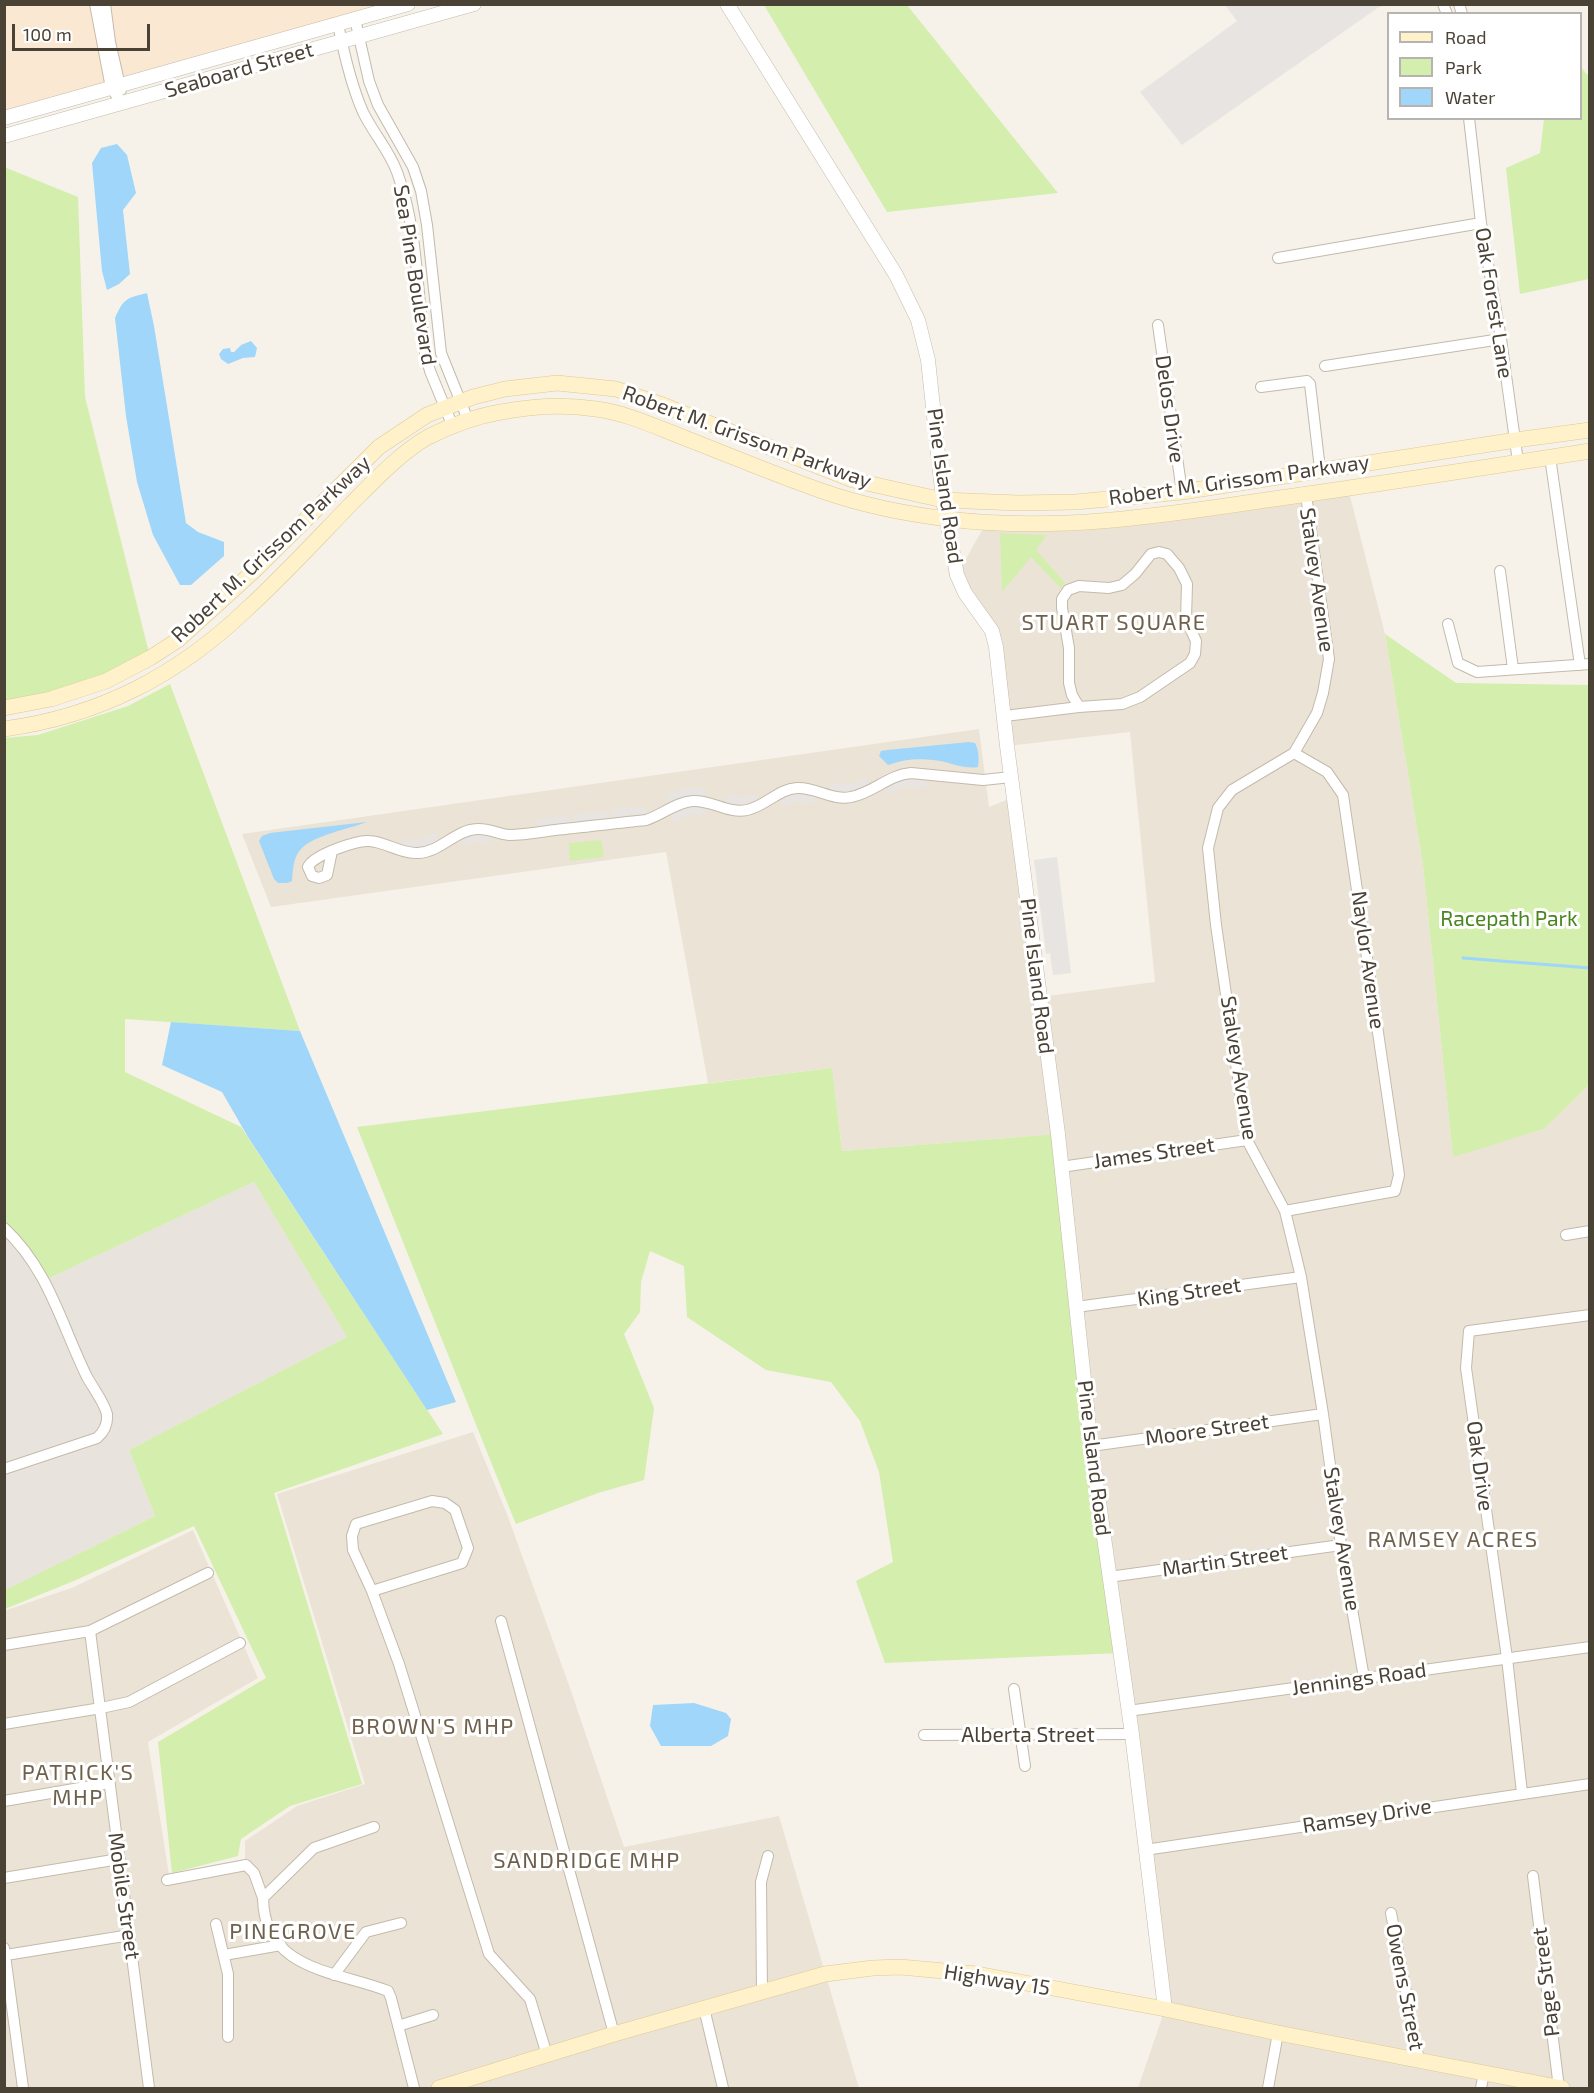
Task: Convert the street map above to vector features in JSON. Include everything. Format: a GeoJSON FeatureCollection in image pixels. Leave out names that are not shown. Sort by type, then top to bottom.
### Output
{"type":"FeatureCollection","features":[{"type":"Feature","properties":{"kind":"main road","name":"Robert M. Grissom Parkway"},"geometry":{"type":"LineString","coordinates":[[4,708],[51,699],[106,681],[150,658],[178,640],[254,571],[379,447],[427,415],[460,402],[505,389],[557,383],[616,389],[853,480],[943,500],[1076,502],[1182,492],[1320,469],[1590,430]]}},
{"type":"Feature","properties":{"kind":"main road","name":"Robert M. Grissom Parkway"},"geometry":{"type":"LineString","coordinates":[[4,729],[35,725],[74,715],[152,681],[193,657],[247,610],[379,476],[426,438],[468,420],[495,412],[535,406],[598,409],[633,418],[825,492],[868,505],[946,519],[986,523],[1052,524],[1114,521],[1306,495],[1590,451]]}},
{"type":"Feature","properties":{"kind":"main road"},"geometry":{"type":"LineString","coordinates":[[1114,521],[1110,508],[1117,498]]}},
{"type":"Feature","properties":{"kind":"main road","name":"Highway 15"},"geometry":{"type":"LineString","coordinates":[[440,2088],[614,2034],[825,1974],[900,1967],[977,1974],[1165,2009],[1278,2034],[1419,2061],[1483,2081],[1561,2088]]}},
{"type":"Feature","properties":{"kind":"street"},"geometry":{"type":"LineString","coordinates":[[95,4],[122,103]]}},
{"type":"Feature","properties":{"kind":"street"},"geometry":{"type":"LineString","coordinates":[[105,4],[116,87]]}},
{"type":"Feature","properties":{"kind":"street","name":"Seaboard Street"},"geometry":{"type":"LineString","coordinates":[[4,118],[408,4]]}},
{"type":"Feature","properties":{"kind":"street","name":"Seaboard Street"},"geometry":{"type":"LineString","coordinates":[[4,136],[474,4]]}},
{"type":"Feature","properties":{"kind":"street","name":"Pine Island Road"},"geometry":{"type":"LineString","coordinates":[[727,4],[896,275],[918,320],[928,360],[943,500],[957,575],[965,593],[992,632],[996,647],[1061,1167],[1091,1446],[1132,1734],[1165,2009]]}},
{"type":"Feature","properties":{"kind":"street","name":"Sea Pine Boulevard"},"geometry":{"type":"LineString","coordinates":[[356,19],[369,81],[378,105],[412,167],[422,191],[441,353],[468,420]]}},
{"type":"Feature","properties":{"kind":"street","name":"Sea Pine Boulevard"},"geometry":{"type":"LineString","coordinates":[[338,24],[341,42],[363,112],[397,171],[406,202],[425,353],[453,427]]}},
{"type":"Feature","properties":{"kind":"street","name":"Oak Forest Lane"},"geometry":{"type":"LineString","coordinates":[[1469,120],[1481,223],[1501,339],[1518,462]]}},
{"type":"Feature","properties":{"kind":"street","name":"Oak Forest Lane"},"geometry":{"type":"LineString","coordinates":[[1473,143],[1474,120]]}},
{"type":"Feature","properties":{"kind":"street"},"geometry":{"type":"LineString","coordinates":[[1278,258],[1481,223]]}},
{"type":"Feature","properties":{"kind":"street"},"geometry":{"type":"LineString","coordinates":[[420,307],[436,303]]}},
{"type":"Feature","properties":{"kind":"street","name":"Delos Drive"},"geometry":{"type":"LineString","coordinates":[[1158,326],[1182,492]]}},
{"type":"Feature","properties":{"kind":"street"},"geometry":{"type":"LineString","coordinates":[[1325,366],[1501,339]]}},
{"type":"Feature","properties":{"kind":"street"},"geometry":{"type":"LineString","coordinates":[[1261,387],[1307,381],[1310,384],[1320,469]]}},
{"type":"Feature","properties":{"kind":"street"},"geometry":{"type":"LineString","coordinates":[[1448,624],[1458,663],[1477,672],[1585,665],[1550,458]]}},
{"type":"Feature","properties":{"kind":"street","name":"Stalvey Avenue"},"geometry":{"type":"LineString","coordinates":[[1306,495],[1329,659],[1317,713],[1294,753],[1232,790],[1218,808],[1208,848],[1247,1140],[1285,1211],[1301,1277],[1341,1545],[1364,1678]]}},
{"type":"Feature","properties":{"kind":"street"},"geometry":{"type":"LineString","coordinates":[[1005,716],[1122,704],[1140,697],[1190,663],[1195,654],[1196,641],[1186,619],[1187,584],[1179,568],[1167,554],[1159,552],[1151,554],[1135,574],[1122,585],[1109,588],[1078,586],[1068,590],[1062,599],[1069,648],[1069,683],[1072,695],[1079,707]]}},
{"type":"Feature","properties":{"kind":"street"},"geometry":{"type":"LineString","coordinates":[[1500,571],[1514,669]]}},
{"type":"Feature","properties":{"kind":"street","name":"Naylor Avenue"},"geometry":{"type":"LineString","coordinates":[[1285,1211],[1395,1191],[1399,1175],[1343,795],[1327,772],[1294,753]]}},
{"type":"Feature","properties":{"kind":"street"},"geometry":{"type":"LineString","coordinates":[[332,852],[358,842],[370,841],[407,852],[420,853],[433,850],[470,830],[486,829],[509,835],[646,820],[675,806],[694,801],[744,811],[763,804],[781,791],[791,788],[810,789],[838,798],[853,797],[900,774],[983,780],[1011,777]]}},
{"type":"Feature","properties":{"kind":"street","name":"James Street"},"geometry":{"type":"LineString","coordinates":[[1061,1167],[1247,1140]]}},
{"type":"Feature","properties":{"kind":"street"},"geometry":{"type":"LineString","coordinates":[[4,1228],[19,1242],[45,1280],[87,1378],[106,1413],[106,1427],[96,1438],[4,1469]]}},
{"type":"Feature","properties":{"kind":"street"},"geometry":{"type":"LineString","coordinates":[[1566,1235],[1590,1231]]}},
{"type":"Feature","properties":{"kind":"street","name":"King Street"},"geometry":{"type":"LineString","coordinates":[[1076,1307],[1301,1277]]}},
{"type":"Feature","properties":{"kind":"street","name":"Oak Drive"},"geometry":{"type":"LineString","coordinates":[[1522,1793],[1507,1658],[1466,1368],[1469,1331],[1590,1314]]}},
{"type":"Feature","properties":{"kind":"street","name":"Moore Street"},"geometry":{"type":"LineString","coordinates":[[1091,1446],[1323,1414]]}},
{"type":"Feature","properties":{"kind":"street"},"geometry":{"type":"LineString","coordinates":[[372,1591],[462,1563],[468,1548],[455,1510],[445,1503],[432,1501],[356,1524],[352,1536],[353,1550],[372,1591],[399,1664],[489,1954],[530,2000],[547,2055]]}},
{"type":"Feature","properties":{"kind":"street","name":"Martin Street"},"geometry":{"type":"LineString","coordinates":[[1109,1577],[1341,1545]]}},
{"type":"Feature","properties":{"kind":"street"},"geometry":{"type":"LineString","coordinates":[[4,1645],[90,1631],[208,1573]]}},
{"type":"Feature","properties":{"kind":"street"},"geometry":{"type":"LineString","coordinates":[[501,1621],[614,2034]]}},
{"type":"Feature","properties":{"kind":"street","name":"Mobile Street"},"geometry":{"type":"LineString","coordinates":[[90,1631],[149,2088]]}},
{"type":"Feature","properties":{"kind":"street"},"geometry":{"type":"LineString","coordinates":[[4,1724],[101,1708],[129,1701],[240,1643]]}},
{"type":"Feature","properties":{"kind":"street","name":"Jennings Road"},"geometry":{"type":"LineString","coordinates":[[1128,1711],[1590,1647]]}},
{"type":"Feature","properties":{"kind":"street"},"geometry":{"type":"LineString","coordinates":[[1014,1689],[1025,1766]]}},
{"type":"Feature","properties":{"kind":"street","name":"Alberta Street"},"geometry":{"type":"LineString","coordinates":[[924,1735],[1132,1734]]}},
{"type":"Feature","properties":{"kind":"street"},"geometry":{"type":"LineString","coordinates":[[4,1802],[109,1783]]}},
{"type":"Feature","properties":{"kind":"street","name":"Ramsey Drive"},"geometry":{"type":"LineString","coordinates":[[1145,1850],[1590,1784]]}},
{"type":"Feature","properties":{"kind":"street"},"geometry":{"type":"LineString","coordinates":[[263,1898],[314,1848],[374,1827]]}},
{"type":"Feature","properties":{"kind":"street"},"geometry":{"type":"LineString","coordinates":[[762,1992],[761,1882],[768,1856]]}},
{"type":"Feature","properties":{"kind":"street"},"geometry":{"type":"LineString","coordinates":[[4,1878],[119,1859]]}},
{"type":"Feature","properties":{"kind":"street"},"geometry":{"type":"LineString","coordinates":[[167,1880],[246,1865],[254,1873],[269,1925],[281,1945],[302,1962],[334,1975],[388,1990],[414,2088]]}},
{"type":"Feature","properties":{"kind":"street","name":"Page Street"},"geometry":{"type":"LineString","coordinates":[[1533,1876],[1561,2088]]}},
{"type":"Feature","properties":{"kind":"street","name":"Owens Street"},"geometry":{"type":"LineString","coordinates":[[1391,1913],[1419,2061]]}},
{"type":"Feature","properties":{"kind":"street"},"geometry":{"type":"LineString","coordinates":[[334,1975],[366,1932],[401,1923]]}},
{"type":"Feature","properties":{"kind":"street"},"geometry":{"type":"LineString","coordinates":[[216,1924],[228,1974],[228,2037]]}},
{"type":"Feature","properties":{"kind":"street"},"geometry":{"type":"LineString","coordinates":[[23,2088],[5,1951],[130,1935]]}},
{"type":"Feature","properties":{"kind":"street"},"geometry":{"type":"LineString","coordinates":[[224,1955],[281,1945]]}},
{"type":"Feature","properties":{"kind":"street"},"geometry":{"type":"LineString","coordinates":[[704,2008],[723,2088]]}},
{"type":"Feature","properties":{"kind":"street"},"geometry":{"type":"LineString","coordinates":[[398,2026],[433,2015]]}},
{"type":"Feature","properties":{"kind":"street"},"geometry":{"type":"LineString","coordinates":[[1268,2088],[1278,2034]]}},
{"type":"Feature","properties":{"kind":"shaded area"},"geometry":{"type":"Polygon","coordinates":[[[5,5],[408,5],[5,118],[5,5]]]}},
{"type":"Feature","properties":{"kind":"shaded area"},"geometry":{"type":"Polygon","coordinates":[[[1225,5],[1386,5],[1379,7],[1182,145],[1140,92],[1237,21],[1225,5]]]}},
{"type":"Feature","properties":{"kind":"shaded area"},"geometry":{"type":"Polygon","coordinates":[[[1348,488],[1385,634],[1423,865],[1453,1156],[1544,1129],[1589,1085],[1589,2088],[1138,2088],[1165,2009],[1058,1134],[842,1151],[832,1068],[708,1083],[666,852],[271,907],[242,834],[979,729],[989,807],[1014,797],[1040,997],[1155,982],[1130,732],[1007,746],[996,647],[957,575],[986,523],[1052,524],[1348,488]]]}},
{"type":"Feature","properties":{"kind":"shaded area"},"geometry":{"type":"Polygon","coordinates":[[[865,778],[870,784],[857,790],[843,793],[829,791],[832,783],[851,784],[865,778]]]}},
{"type":"Feature","properties":{"kind":"shaded area"},"geometry":{"type":"Polygon","coordinates":[[[901,780],[927,780],[925,788],[904,787],[891,794],[886,788],[901,780]]]}},
{"type":"Feature","properties":{"kind":"shaded area"},"geometry":{"type":"Polygon","coordinates":[[[684,789],[706,789],[706,797],[689,796],[669,803],[666,795],[684,789]]]}},
{"type":"Feature","properties":{"kind":"shaded area"},"geometry":{"type":"Polygon","coordinates":[[[797,793],[816,797],[811,804],[796,801],[783,806],[780,800],[777,800],[797,793]]]}},
{"type":"Feature","properties":{"kind":"shaded area"},"geometry":{"type":"Polygon","coordinates":[[[754,794],[760,799],[740,805],[724,803],[727,795],[741,798],[754,794]]]}},
{"type":"Feature","properties":{"kind":"shaded area"},"geometry":{"type":"Polygon","coordinates":[[[645,806],[646,814],[612,818],[611,810],[645,806]]]}},
{"type":"Feature","properties":{"kind":"shaded area"},"geometry":{"type":"Polygon","coordinates":[[[688,807],[708,809],[703,816],[692,814],[675,821],[670,815],[688,807]]]}},
{"type":"Feature","properties":{"kind":"shaded area"},"geometry":{"type":"Polygon","coordinates":[[[607,811],[608,818],[574,822],[573,815],[607,811]]]}},
{"type":"Feature","properties":{"kind":"shaded area"},"geometry":{"type":"Polygon","coordinates":[[[568,815],[569,823],[538,826],[537,819],[568,815]]]}},
{"type":"Feature","properties":{"kind":"shaded area"},"geometry":{"type":"Polygon","coordinates":[[[435,833],[440,840],[432,844],[418,848],[401,845],[403,838],[418,840],[435,833]]]}},
{"type":"Feature","properties":{"kind":"shaded area"},"geometry":{"type":"Polygon","coordinates":[[[474,835],[493,836],[490,844],[478,842],[464,846],[459,840],[474,835]]]}},
{"type":"Feature","properties":{"kind":"shaded area"},"geometry":{"type":"Polygon","coordinates":[[[1057,857],[1071,973],[1053,975],[1050,953],[1046,954],[1034,860],[1057,857]]]}},
{"type":"Feature","properties":{"kind":"shaded area"},"geometry":{"type":"Polygon","coordinates":[[[254,1182],[347,1337],[129,1450],[155,1516],[5,1590],[4,1228],[45,1280],[254,1182]]]}},
{"type":"Feature","properties":{"kind":"shaded area"},"geometry":{"type":"Polygon","coordinates":[[[473,1432],[507,1514],[624,1847],[779,1816],[859,2088],[5,2088],[4,1611],[74,1587],[193,1530],[258,1678],[148,1742],[169,1875],[245,1861],[245,1841],[297,1806],[365,1784],[277,1494],[473,1432]]]}},
{"type":"Feature","properties":{"kind":"green space"},"geometry":{"type":"Polygon","coordinates":[[[764,5],[907,5],[1058,193],[887,212],[764,5]]]}},
{"type":"Feature","properties":{"kind":"green space"},"geometry":{"type":"Polygon","coordinates":[[[1582,68],[1590,78],[1589,279],[1520,294],[1506,168],[1540,153],[1544,120],[1582,120],[1582,68]]]}},
{"type":"Feature","properties":{"kind":"green space"},"geometry":{"type":"Polygon","coordinates":[[[4,167],[78,197],[85,397],[150,657],[106,681],[4,706],[4,167]]]}},
{"type":"Feature","properties":{"kind":"green space","name":"STUART SQUARE"},"geometry":{"type":"Polygon","coordinates":[[[1000,533],[1047,535],[1036,550],[1065,583],[1061,588],[1031,557],[1002,592],[1000,533]]]}},
{"type":"Feature","properties":{"kind":"green space","name":"Racepath Park"},"geometry":{"type":"Polygon","coordinates":[[[1385,634],[1456,683],[1589,685],[1589,1085],[1544,1129],[1453,1157],[1423,865],[1385,634]]]}},
{"type":"Feature","properties":{"kind":"green space"},"geometry":{"type":"Polygon","coordinates":[[[170,684],[300,1031],[125,1019],[125,1072],[241,1127],[443,1434],[274,1493],[362,1784],[290,1806],[241,1839],[238,1856],[172,1873],[158,1742],[266,1678],[194,1526],[76,1580],[5,1609],[5,1590],[155,1516],[129,1450],[347,1337],[254,1182],[45,1280],[5,1228],[5,738],[38,735],[128,706],[170,684]]]}},
{"type":"Feature","properties":{"kind":"green space"},"geometry":{"type":"Polygon","coordinates":[[[601,840],[604,857],[570,861],[569,843],[601,840]]]}},
{"type":"Feature","properties":{"kind":"green space"},"geometry":{"type":"Polygon","coordinates":[[[832,1068],[842,1151],[1058,1134],[1121,1653],[885,1663],[856,1581],[893,1562],[879,1472],[860,1421],[831,1382],[766,1370],[687,1317],[684,1266],[650,1251],[641,1282],[640,1312],[624,1334],[654,1408],[644,1480],[598,1493],[516,1524],[357,1127],[832,1068]]]}},
{"type":"Feature","properties":{"kind":"water"},"geometry":{"type":"Polygon","coordinates":[[[117,144],[127,155],[136,193],[123,210],[130,274],[119,284],[107,290],[102,271],[92,163],[101,148],[117,144]]]}},
{"type":"Feature","properties":{"kind":"water"},"geometry":{"type":"Polygon","coordinates":[[[147,293],[186,523],[198,532],[224,542],[224,556],[191,585],[180,585],[153,535],[137,482],[126,416],[115,318],[127,300],[147,293]]]}},
{"type":"Feature","properties":{"kind":"water"},"geometry":{"type":"Polygon","coordinates":[[[251,341],[257,348],[255,357],[243,358],[228,364],[221,359],[219,354],[223,349],[230,348],[231,352],[234,352],[241,345],[251,341]]]}},
{"type":"Feature","properties":{"kind":"water"},"geometry":{"type":"Polygon","coordinates":[[[975,743],[978,767],[924,759],[888,765],[879,756],[881,751],[887,750],[975,743]]]}},
{"type":"Feature","properties":{"kind":"water"},"geometry":{"type":"Polygon","coordinates":[[[367,822],[323,836],[307,844],[296,856],[292,881],[287,883],[278,883],[274,879],[259,841],[262,836],[270,833],[367,822]]]}},
{"type":"Feature","properties":{"kind":"water"},"geometry":{"type":"Polygon","coordinates":[[[171,1022],[300,1031],[456,1402],[427,1410],[248,1137],[222,1092],[162,1065],[171,1022]]]}},
{"type":"Feature","properties":{"kind":"water"},"geometry":{"type":"Polygon","coordinates":[[[694,1703],[726,1713],[731,1719],[728,1736],[711,1746],[661,1746],[650,1726],[653,1705],[694,1703]]]}},
{"type":"Feature","properties":{"kind":"waterway"},"geometry":{"type":"LineString","coordinates":[[1463,958],[1590,968]]}},
{"type":"Feature","properties":{"kind":"district","name":"STUART SQUARE"},"geometry":{"type":"Point","coordinates":[1114,623]}},
{"type":"Feature","properties":{"kind":"district","name":"RAMSEY ACRES"},"geometry":{"type":"Point","coordinates":[1453,1540]}},
{"type":"Feature","properties":{"kind":"district","name":"BROWN'S MHP"},"geometry":{"type":"Point","coordinates":[433,1727]}},
{"type":"Feature","properties":{"kind":"district","name":"PATRICK'S MHP"},"geometry":{"type":"Point","coordinates":[78,1786]}},
{"type":"Feature","properties":{"kind":"district","name":"SANDRIDGE MHP"},"geometry":{"type":"Point","coordinates":[587,1861]}},
{"type":"Feature","properties":{"kind":"district","name":"PINEGROVE"},"geometry":{"type":"Point","coordinates":[293,1932]}}]}
